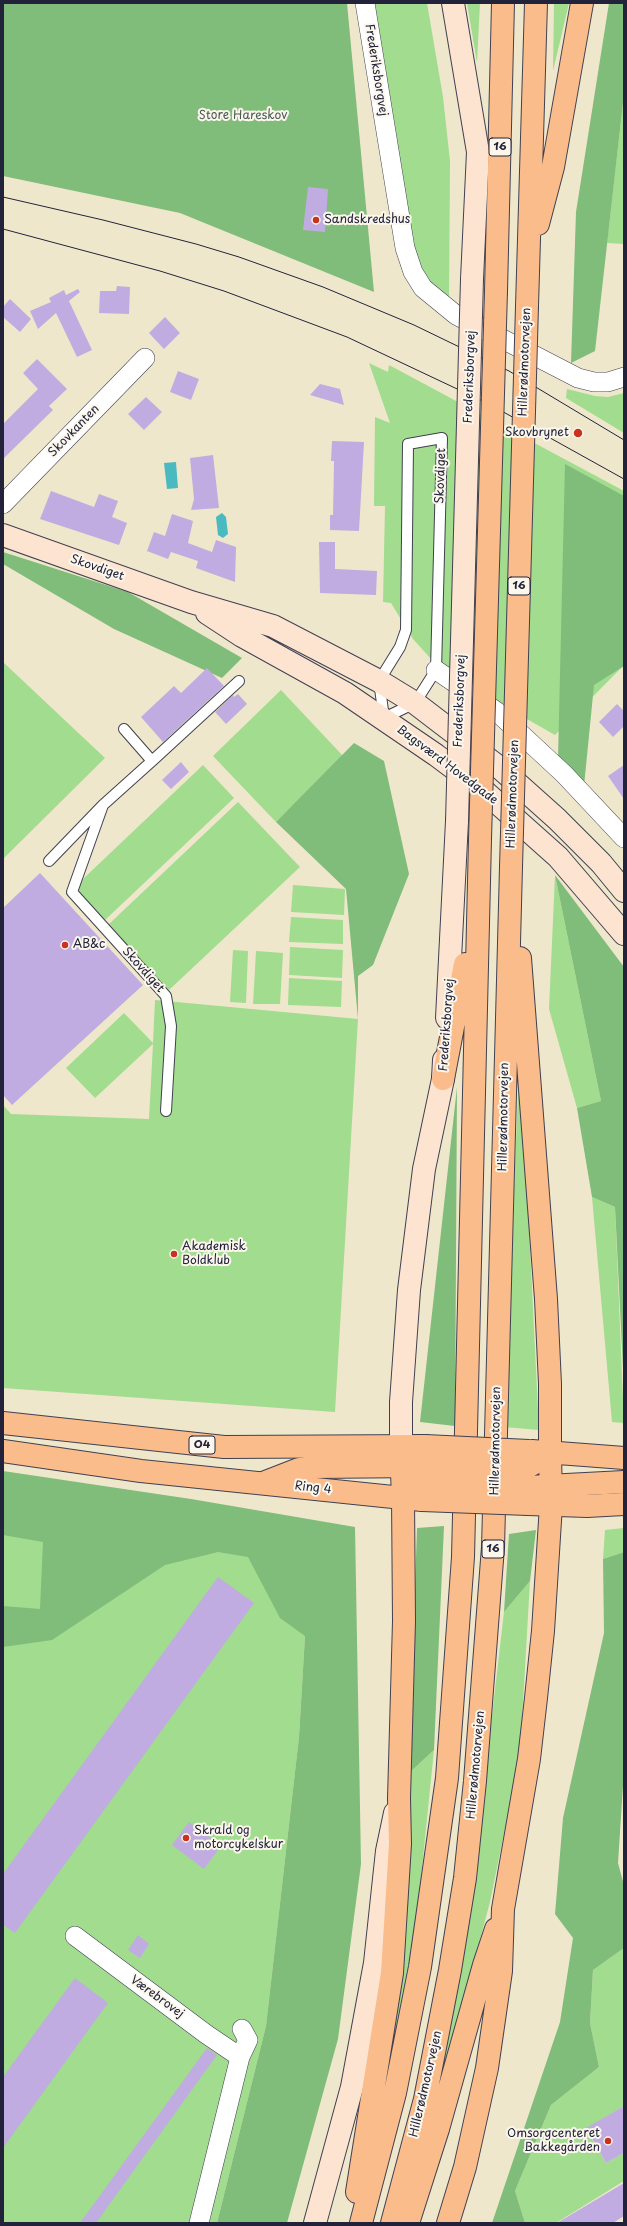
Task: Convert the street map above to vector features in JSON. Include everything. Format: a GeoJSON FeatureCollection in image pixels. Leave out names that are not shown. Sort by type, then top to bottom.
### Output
{"type":"FeatureCollection","features":[{"type":"Feature","properties":{"kind":"main road","name":"16"},"geometry":{"type":"LineString","coordinates":[[361,2223],[395,2093],[418,1974],[446,1778],[463,1557],[478,900],[503,3]]}},
{"type":"Feature","properties":{"kind":"main road","name":"Hillerødmotorvejen"},"geometry":{"type":"LineString","coordinates":[[392,2223],[425,2099],[450,1970],[465,1878],[475,1781],[493,1547],[536,3]]}},
{"type":"Feature","properties":{"kind":"main road"},"geometry":{"type":"LineString","coordinates":[[528,258],[554,167],[582,3]]}},
{"type":"Feature","properties":{"kind":"main road"},"geometry":{"type":"LineString","coordinates":[[448,2223],[465,2167],[487,2068],[501,1971],[503,1909],[529,1759],[544,1624],[552,1495],[546,1299],[526,1016],[511,867]]}},
{"type":"Feature","properties":{"kind":"main road"},"geometry":{"type":"LineString","coordinates":[[443,1079],[478,900]]}},
{"type":"Feature","properties":{"kind":"main road","name":"O4"},"geometry":{"type":"LineString","coordinates":[[3,1423],[224,1447],[402,1456]]}},
{"type":"Feature","properties":{"kind":"main road","name":"Ring 4"},"geometry":{"type":"LineString","coordinates":[[3,1451],[141,1471],[263,1483],[420,1479]]}},
{"type":"Feature","properties":{"kind":"main road"},"geometry":{"type":"LineString","coordinates":[[420,1479],[515,1468],[529,1458],[540,1461],[550,1452],[624,1458]]}},
{"type":"Feature","properties":{"kind":"main road"},"geometry":{"type":"LineString","coordinates":[[402,1456],[420,1479],[528,1496],[552,1495],[624,1482]]}},
{"type":"Feature","properties":{"kind":"main road"},"geometry":{"type":"LineString","coordinates":[[356,2223],[358,2179],[375,2088],[392,1973],[400,1844],[399,1798],[404,1621],[420,1479],[402,1456]]}},
{"type":"Feature","properties":{"kind":"main road"},"geometry":{"type":"LineString","coordinates":[[263,1483],[299,1469],[402,1456]]}},
{"type":"Feature","properties":{"kind":"main road"},"geometry":{"type":"LineString","coordinates":[[552,1495],[587,1506],[624,1504]]}},
{"type":"Feature","properties":{"kind":"main road"},"geometry":{"type":"LineString","coordinates":[[408,2223],[438,2129],[484,1965],[503,1909]]}},
{"type":"Feature","properties":{"kind":"street","name":"Frederiksborgvej"},"geometry":{"type":"LineString","coordinates":[[365,3],[405,248],[413,272],[423,288],[456,315],[578,378],[594,382],[608,382],[624,377]]}},
{"type":"Feature","properties":{"kind":"street","name":"Frederiksborgvej"},"geometry":{"type":"LineString","coordinates":[[402,1456],[401,1402],[409,1290],[424,1169],[443,1079],[452,954],[457,821],[472,279],[478,152],[453,3]]}},
{"type":"Feature","properties":{"kind":"street","name":"Skovkanten"},"geometry":{"type":"LineString","coordinates":[[3,504],[145,358]]}},
{"type":"Feature","properties":{"kind":"street","name":"Skovdiget"},"geometry":{"type":"LineString","coordinates":[[3,535],[191,602],[273,626],[380,681]]}},
{"type":"Feature","properties":{"kind":"street","name":"Skovdiget"},"geometry":{"type":"LineString","coordinates":[[191,602],[242,636],[345,693],[384,718]]}},
{"type":"Feature","properties":{"kind":"street"},"geometry":{"type":"LineString","coordinates":[[436,670],[496,711],[564,774],[624,838]]}},
{"type":"Feature","properties":{"kind":"street"},"geometry":{"type":"LineString","coordinates":[[380,681],[415,703],[500,768],[557,819],[601,863],[624,891]]}},
{"type":"Feature","properties":{"kind":"street","name":"Bagsværd Hovedgade"},"geometry":{"type":"LineString","coordinates":[[384,718],[484,791],[543,843],[558,857],[624,934]]}},
{"type":"Feature","properties":{"kind":"street"},"geometry":{"type":"LineString","coordinates":[[315,2223],[352,2087],[375,1963],[387,1851],[399,1798]]}},
{"type":"Feature","properties":{"kind":"street","name":"Værebrovej"},"geometry":{"type":"LineString","coordinates":[[75,1936],[206,2034],[240,2057]]}},
{"type":"Feature","properties":{"kind":"street"},"geometry":{"type":"LineString","coordinates":[[199,2223],[240,2057],[248,2040],[242,2029]]}},
{"type":"Feature","properties":{"kind":"lane","name":"Skovdiget"},"geometry":{"type":"LineString","coordinates":[[380,681],[400,647],[406,630],[408,444],[442,438],[436,670]]}},
{"type":"Feature","properties":{"kind":"lane"},"geometry":{"type":"LineString","coordinates":[[380,681],[384,718],[415,703],[436,670]]}},
{"type":"Feature","properties":{"kind":"lane","name":"Skovdiget"},"geometry":{"type":"LineString","coordinates":[[48,861],[103,805],[240,681]]}},
{"type":"Feature","properties":{"kind":"lane"},"geometry":{"type":"LineString","coordinates":[[124,729],[152,761]]}},
{"type":"Feature","properties":{"kind":"lane","name":"Skovdiget"},"geometry":{"type":"LineString","coordinates":[[103,805],[72,892],[166,996],[171,1026],[166,1111]]}},
{"type":"Feature","properties":{"kind":"green space","name":"Store Hareskov"},"geometry":{"type":"Polygon","coordinates":[[[3,3],[347,3],[374,292],[180,213],[3,176],[3,3]]]}},
{"type":"Feature","properties":{"kind":"green space"},"geometry":{"type":"Polygon","coordinates":[[[374,3],[427,3],[443,97],[450,161],[449,299],[430,282],[422,268],[414,246],[374,3]]]}},
{"type":"Feature","properties":{"kind":"green space"},"geometry":{"type":"Polygon","coordinates":[[[467,3],[480,3],[477,63],[467,3]]]}},
{"type":"Feature","properties":{"kind":"green space"},"geometry":{"type":"Polygon","coordinates":[[[554,3],[569,3],[553,71],[554,3]]]}},
{"type":"Feature","properties":{"kind":"green space"},"geometry":{"type":"Polygon","coordinates":[[[609,3],[624,3],[624,94],[595,351],[571,363],[576,212],[609,3]]]}},
{"type":"Feature","properties":{"kind":"green space"},"geometry":{"type":"Polygon","coordinates":[[[624,94],[624,244],[607,243],[624,94]]]}},
{"type":"Feature","properties":{"kind":"green space"},"geometry":{"type":"Polygon","coordinates":[[[369,363],[388,372],[389,365],[624,491],[624,665],[555,735],[441,670],[413,639],[391,603],[383,602],[385,506],[374,506],[375,417],[390,423],[369,363]]]}},
{"type":"Feature","properties":{"kind":"green space"},"geometry":{"type":"Polygon","coordinates":[[[567,389],[595,396],[608,397],[624,393],[624,433],[566,398],[567,389]]]}},
{"type":"Feature","properties":{"kind":"green space"},"geometry":{"type":"Polygon","coordinates":[[[565,464],[624,496],[624,666],[594,685],[584,786],[558,759],[565,464]]]}},
{"type":"Feature","properties":{"kind":"green space"},"geometry":{"type":"Polygon","coordinates":[[[3,552],[128,592],[242,658],[222,678],[114,629],[3,564],[3,552]]]}},
{"type":"Feature","properties":{"kind":"green space"},"geometry":{"type":"Polygon","coordinates":[[[3,662],[105,758],[3,859],[3,662]]]}},
{"type":"Feature","properties":{"kind":"green space"},"geometry":{"type":"Polygon","coordinates":[[[281,690],[343,756],[276,822],[213,756],[281,690]]]}},
{"type":"Feature","properties":{"kind":"green space"},"geometry":{"type":"Polygon","coordinates":[[[354,743],[384,761],[409,874],[373,965],[358,976],[358,1019],[346,889],[276,822],[354,743]]]}},
{"type":"Feature","properties":{"kind":"green space"},"geometry":{"type":"Polygon","coordinates":[[[203,765],[234,798],[104,921],[77,891],[83,879],[203,765]]]}},
{"type":"Feature","properties":{"kind":"green space"},"geometry":{"type":"Polygon","coordinates":[[[238,802],[300,867],[169,990],[108,925],[238,802]]]}},
{"type":"Feature","properties":{"kind":"green space"},"geometry":{"type":"Polygon","coordinates":[[[555,875],[601,1101],[577,1108],[549,1009],[555,875]]]}},
{"type":"Feature","properties":{"kind":"green space"},"geometry":{"type":"Polygon","coordinates":[[[555,875],[624,967],[624,1389],[615,1207],[592,1197],[577,1108],[601,1101],[555,875]]]}},
{"type":"Feature","properties":{"kind":"green space"},"geometry":{"type":"Polygon","coordinates":[[[293,885],[345,889],[344,915],[291,912],[293,885]]]}},
{"type":"Feature","properties":{"kind":"green space"},"geometry":{"type":"Polygon","coordinates":[[[291,917],[343,920],[343,944],[289,942],[291,917]]]}},
{"type":"Feature","properties":{"kind":"green space"},"geometry":{"type":"Polygon","coordinates":[[[290,947],[343,950],[342,978],[289,975],[290,947]]]}},
{"type":"Feature","properties":{"kind":"green space"},"geometry":{"type":"Polygon","coordinates":[[[233,950],[248,951],[246,1003],[230,1002],[233,950]]]}},
{"type":"Feature","properties":{"kind":"green space"},"geometry":{"type":"Polygon","coordinates":[[[256,951],[283,953],[280,1004],[253,1004],[256,951]]]}},
{"type":"Feature","properties":{"kind":"green space"},"geometry":{"type":"Polygon","coordinates":[[[289,978],[342,981],[341,1007],[288,1005],[289,978]]]}},
{"type":"Feature","properties":{"kind":"green space","name":"Akademisk Boldklub"},"geometry":{"type":"Polygon","coordinates":[[[155,1000],[358,1019],[335,1412],[3,1388],[3,1105],[11,1114],[149,1119],[153,1044],[95,1098],[66,1068],[124,1013],[153,1043],[155,1000]]]}},
{"type":"Feature","properties":{"kind":"green space"},"geometry":{"type":"Polygon","coordinates":[[[520,1045],[539,1430],[504,1427],[520,1045]]]}},
{"type":"Feature","properties":{"kind":"green space"},"geometry":{"type":"Polygon","coordinates":[[[457,1087],[455,1426],[420,1422],[457,1087]]]}},
{"type":"Feature","properties":{"kind":"green space"},"geometry":{"type":"Polygon","coordinates":[[[592,1197],[615,1207],[624,1423],[612,1422],[592,1197]]]}},
{"type":"Feature","properties":{"kind":"green space"},"geometry":{"type":"Polygon","coordinates":[[[3,1471],[191,1499],[355,1527],[361,1864],[338,2039],[287,2223],[217,2223],[266,2026],[299,1737],[305,1636],[280,1618],[248,1557],[218,1552],[165,1565],[52,1640],[3,1647],[3,1606],[40,1609],[43,1542],[3,1535],[3,1471]]]}},
{"type":"Feature","properties":{"kind":"green space"},"geometry":{"type":"Polygon","coordinates":[[[3,1474],[306,1523],[305,1636],[299,1737],[266,2026],[217,2223],[3,2223],[3,1474]]]}},
{"type":"Feature","properties":{"kind":"green space"},"geometry":{"type":"Polygon","coordinates":[[[444,1526],[434,1750],[409,1773],[417,1528],[444,1526]]]}},
{"type":"Feature","properties":{"kind":"green space"},"geometry":{"type":"Polygon","coordinates":[[[624,1528],[624,1552],[603,1559],[605,1530],[624,1528]]]}},
{"type":"Feature","properties":{"kind":"green space"},"geometry":{"type":"Polygon","coordinates":[[[536,1530],[530,1581],[504,1612],[509,1534],[536,1530]]]}},
{"type":"Feature","properties":{"kind":"green space"},"geometry":{"type":"Polygon","coordinates":[[[624,1552],[624,1770],[618,1863],[624,1885],[624,1948],[593,1970],[590,2023],[599,2067],[551,2105],[515,2191],[525,2223],[492,2223],[560,2022],[573,1938],[555,1914],[563,1818],[604,1633],[603,1559],[624,1552]]]}},
{"type":"Feature","properties":{"kind":"green space"},"geometry":{"type":"Polygon","coordinates":[[[530,1581],[520,1755],[490,1902],[431,2123],[471,1897],[504,1612],[530,1581]]]}},
{"type":"Feature","properties":{"kind":"green space"},"geometry":{"type":"Polygon","coordinates":[[[434,1750],[414,1946],[382,2095],[409,1773],[434,1750]]]}},
{"type":"Feature","properties":{"kind":"green space"},"geometry":{"type":"Polygon","coordinates":[[[624,1948],[624,2106],[586,2129],[606,2163],[624,2153],[624,2181],[556,2223],[525,2223],[515,2191],[551,2105],[599,2067],[590,2023],[593,1970],[624,1948]]]}},
{"type":"Feature","properties":{"kind":"water"},"geometry":{"type":"Polygon","coordinates":[[[176,462],[178,488],[167,489],[164,463],[176,462]]]}},
{"type":"Feature","properties":{"kind":"water"},"geometry":{"type":"Polygon","coordinates":[[[222,513],[226,517],[228,534],[223,538],[218,535],[216,517],[222,513]]]}},
{"type":"Feature","properties":{"kind":"building"},"geometry":{"type":"Polygon","coordinates":[[[308,187],[328,189],[325,232],[303,230],[308,187]]]}},
{"type":"Feature","properties":{"kind":"building"},"geometry":{"type":"Polygon","coordinates":[[[117,286],[130,287],[129,314],[99,313],[100,291],[116,291],[117,286]]]}},
{"type":"Feature","properties":{"kind":"building"},"geometry":{"type":"Polygon","coordinates":[[[78,289],[80,292],[69,301],[92,350],[77,357],[56,313],[38,329],[30,311],[51,302],[49,298],[64,290],[66,295],[78,289]]]}},
{"type":"Feature","properties":{"kind":"building"},"geometry":{"type":"Polygon","coordinates":[[[10,299],[31,319],[20,332],[3,317],[3,307],[10,299]]]}},
{"type":"Feature","properties":{"kind":"building"},"geometry":{"type":"Polygon","coordinates":[[[165,317],[180,333],[164,349],[149,333],[165,317]]]}},
{"type":"Feature","properties":{"kind":"building"},"geometry":{"type":"Polygon","coordinates":[[[37,359],[67,389],[49,406],[53,410],[3,459],[3,424],[38,389],[23,373],[37,359]]]}},
{"type":"Feature","properties":{"kind":"building"},"geometry":{"type":"Polygon","coordinates":[[[178,371],[199,379],[191,400],[170,392],[178,371]]]}},
{"type":"Feature","properties":{"kind":"building"},"geometry":{"type":"Polygon","coordinates":[[[320,384],[340,389],[344,405],[310,395],[320,384]]]}},
{"type":"Feature","properties":{"kind":"building"},"geometry":{"type":"Polygon","coordinates":[[[146,397],[162,412],[144,430],[128,414],[146,397]]]}},
{"type":"Feature","properties":{"kind":"building"},"geometry":{"type":"Polygon","coordinates":[[[332,441],[364,442],[359,531],[330,530],[330,515],[333,515],[334,461],[331,461],[332,441]]]}},
{"type":"Feature","properties":{"kind":"building"},"geometry":{"type":"Polygon","coordinates":[[[213,455],[219,508],[191,510],[194,499],[190,458],[213,455]]]}},
{"type":"Feature","properties":{"kind":"building"},"geometry":{"type":"Polygon","coordinates":[[[51,491],[94,507],[99,494],[118,501],[112,517],[127,523],[119,545],[40,519],[51,491]]]}},
{"type":"Feature","properties":{"kind":"building"},"geometry":{"type":"Polygon","coordinates":[[[172,514],[193,521],[188,543],[212,552],[216,540],[236,547],[235,582],[196,568],[198,561],[171,552],[168,559],[147,551],[154,532],[165,536],[172,514]]]}},
{"type":"Feature","properties":{"kind":"building"},"geometry":{"type":"Polygon","coordinates":[[[319,542],[335,542],[335,569],[377,571],[376,595],[320,593],[319,542]]]}},
{"type":"Feature","properties":{"kind":"building"},"geometry":{"type":"Polygon","coordinates":[[[207,668],[224,686],[163,742],[141,717],[174,686],[181,693],[207,668]]]}},
{"type":"Feature","properties":{"kind":"building"},"geometry":{"type":"Polygon","coordinates":[[[238,694],[247,704],[226,724],[215,712],[233,695],[234,697],[238,694]]]}},
{"type":"Feature","properties":{"kind":"building"},"geometry":{"type":"Polygon","coordinates":[[[617,704],[624,711],[624,726],[613,737],[599,722],[617,704]]]}},
{"type":"Feature","properties":{"kind":"building"},"geometry":{"type":"Polygon","coordinates":[[[181,762],[189,772],[171,789],[162,780],[181,762]]]}},
{"type":"Feature","properties":{"kind":"building"},"geometry":{"type":"Polygon","coordinates":[[[624,765],[624,799],[608,776],[624,765]]]}},
{"type":"Feature","properties":{"kind":"building"},"geometry":{"type":"Polygon","coordinates":[[[40,873],[143,985],[12,1105],[3,1095],[3,908],[40,873]]]}},
{"type":"Feature","properties":{"kind":"building"},"geometry":{"type":"Polygon","coordinates":[[[218,1577],[254,1603],[15,1933],[3,1925],[3,1874],[218,1577]]]}},
{"type":"Feature","properties":{"kind":"building"},"geometry":{"type":"Polygon","coordinates":[[[189,1822],[221,1846],[204,1869],[172,1845],[189,1822]]]}},
{"type":"Feature","properties":{"kind":"building"},"geometry":{"type":"Polygon","coordinates":[[[138,1935],[149,1944],[140,1958],[128,1950],[138,1935]]]}},
{"type":"Feature","properties":{"kind":"building"},"geometry":{"type":"Polygon","coordinates":[[[75,1978],[108,2003],[3,2148],[3,2077],[75,1978]]]}},
{"type":"Feature","properties":{"kind":"building"},"geometry":{"type":"Polygon","coordinates":[[[207,2048],[217,2055],[96,2223],[80,2223],[207,2048]]]}},
{"type":"Feature","properties":{"kind":"building","name":"Omsorgcenteret Bakkegården"},"geometry":{"type":"Polygon","coordinates":[[[624,2106],[624,2153],[606,2163],[586,2128],[624,2106]]]}},
{"type":"Feature","properties":{"kind":"building"},"geometry":{"type":"Polygon","coordinates":[[[624,2183],[624,2216],[613,2223],[557,2223],[624,2183]]]}},
{"type":"Feature","properties":{"kind":"tram line"},"geometry":{"type":"LineString","coordinates":[[3,197],[103,220],[196,244],[239,257],[323,287],[414,325],[509,371],[624,440]]}},
{"type":"Feature","properties":{"kind":"tram line"},"geometry":{"type":"LineString","coordinates":[[3,229],[160,271],[224,291],[347,337],[489,404],[624,479]]}},
{"type":"Feature","properties":{"kind":"place","name":"Sandskredshus"},"geometry":{"type":"Point","coordinates":[316,220]}},
{"type":"Feature","properties":{"kind":"place","name":"Skovbrynet"},"geometry":{"type":"Point","coordinates":[578,433]}},
{"type":"Feature","properties":{"kind":"place","name":"AB&c"},"geometry":{"type":"Point","coordinates":[65,945]}},
{"type":"Feature","properties":{"kind":"place","name":"Akademisk Boldklub"},"geometry":{"type":"Point","coordinates":[174,1254]}},
{"type":"Feature","properties":{"kind":"place","name":"Skrald og motorcykelskur"},"geometry":{"type":"Point","coordinates":[186,1838]}},
{"type":"Feature","properties":{"kind":"place","name":"Omsorgcenteret Bakkegården"},"geometry":{"type":"Point","coordinates":[608,2141]}}]}
